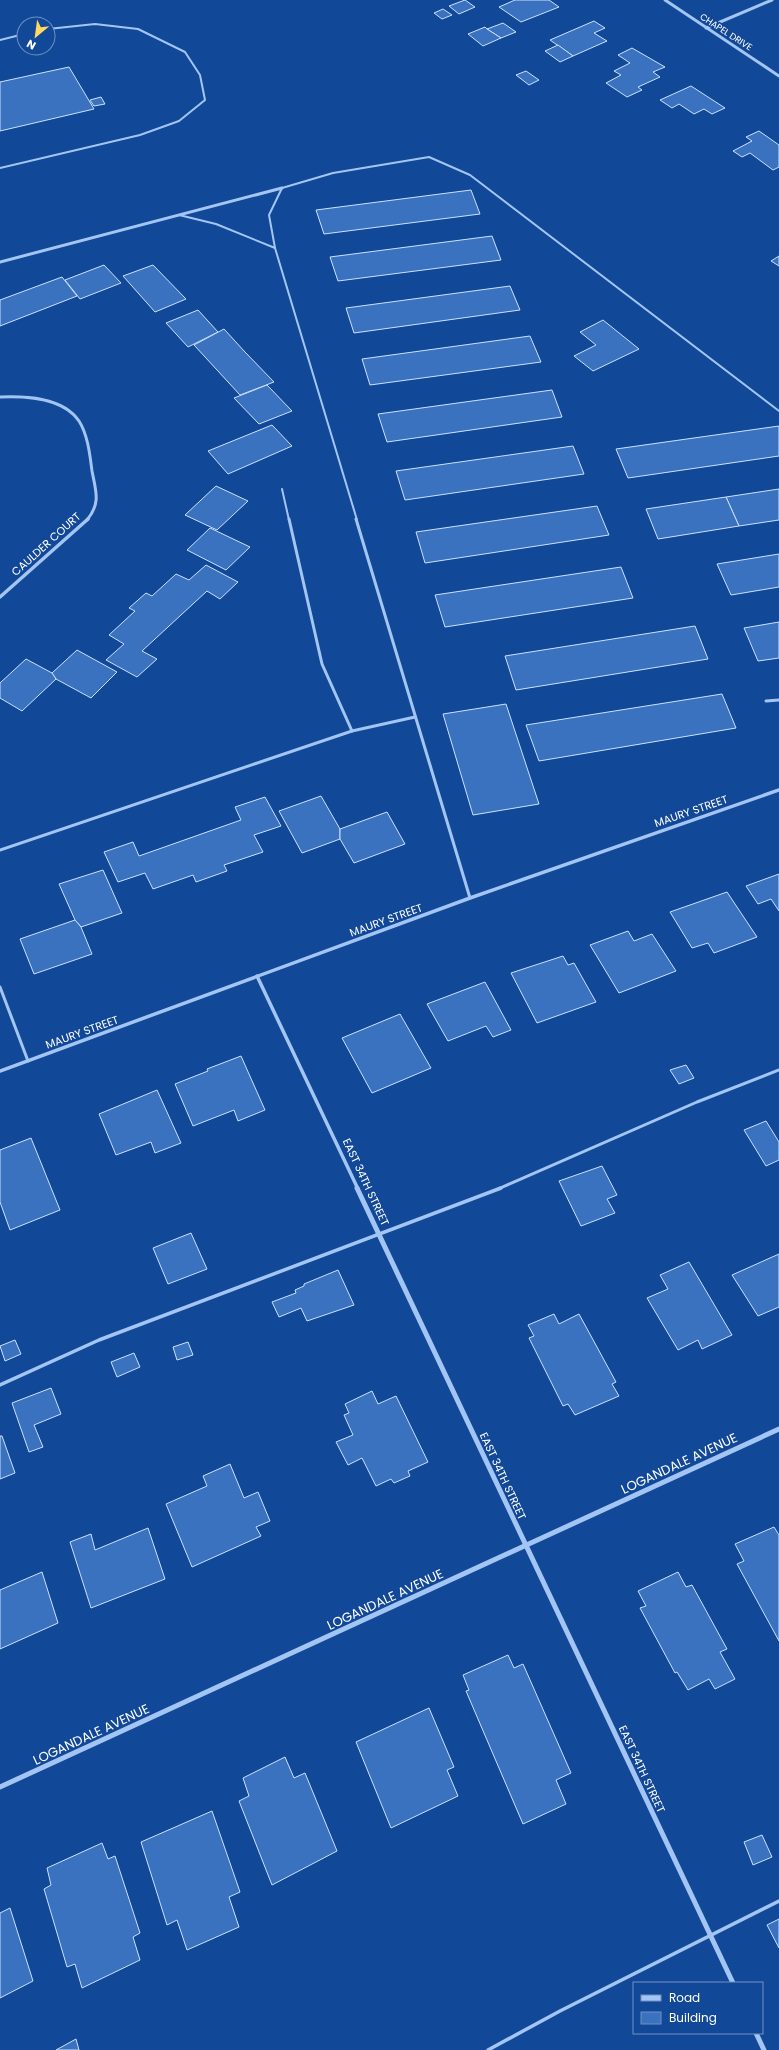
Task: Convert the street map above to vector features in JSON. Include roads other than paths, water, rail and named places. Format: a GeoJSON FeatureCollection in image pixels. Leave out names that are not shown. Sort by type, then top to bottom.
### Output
{"type":"FeatureCollection","features":[{"type":"Feature","properties":{"kind":"street","name":"CHAPEL DRIVE"},"geometry":{"type":"LineString","coordinates":[[664,0],[779,76]]}},
{"type":"Feature","properties":{"kind":"street"},"geometry":{"type":"LineString","coordinates":[[706,28],[772,0]]}},
{"type":"Feature","properties":{"kind":"street"},"geometry":{"type":"LineString","coordinates":[[0,262],[282,188]]}},
{"type":"Feature","properties":{"kind":"street","name":"CAULDER COURT"},"geometry":{"type":"LineString","coordinates":[[0,397],[17,396],[40,400],[62,407],[79,421],[87,442],[97,496],[95,510],[83,525],[0,597]]}},
{"type":"Feature","properties":{"kind":"street","name":"MAURY STREET"},"geometry":{"type":"LineString","coordinates":[[0,1071],[470,898],[779,790]]}},
{"type":"Feature","properties":{"kind":"street","name":"EAST 34TH STREET"},"geometry":{"type":"LineString","coordinates":[[257,976],[732,1982]]}},
{"type":"Feature","properties":{"kind":"street","name":"LOGANDALE AVENUE"},"geometry":{"type":"LineString","coordinates":[[0,1787],[779,1429]]}},
{"type":"Feature","properties":{"kind":"street"},"geometry":{"type":"LineString","coordinates":[[756,2034],[764,2050]]}},
{"type":"Feature","properties":{"kind":"lane"},"geometry":{"type":"LineString","coordinates":[[0,168],[140,135],[179,121],[205,100],[200,74],[186,52],[138,29],[95,24],[56,28]]}},
{"type":"Feature","properties":{"kind":"lane"},"geometry":{"type":"LineString","coordinates":[[0,40],[16,36]]}},
{"type":"Feature","properties":{"kind":"lane"},"geometry":{"type":"LineString","coordinates":[[470,898],[275,248],[269,215],[282,188],[333,173],[429,157],[470,175],[779,411]]}},
{"type":"Feature","properties":{"kind":"lane"},"geometry":{"type":"LineString","coordinates":[[179,215],[216,224],[275,248]]}},
{"type":"Feature","properties":{"kind":"lane"},"geometry":{"type":"LineString","coordinates":[[282,489],[322,664],[352,731]]}},
{"type":"Feature","properties":{"kind":"lane"},"geometry":{"type":"LineString","coordinates":[[766,701],[779,700]]}},
{"type":"Feature","properties":{"kind":"lane"},"geometry":{"type":"LineString","coordinates":[[0,850],[352,731],[415,717]]}},
{"type":"Feature","properties":{"kind":"lane"},"geometry":{"type":"LineString","coordinates":[[0,986],[28,1061]]}},
{"type":"Feature","properties":{"kind":"lane"},"geometry":{"type":"LineString","coordinates":[[0,1385],[98,1340],[485,1195],[697,1102],[779,1070]]}},
{"type":"Feature","properties":{"kind":"lane"},"geometry":{"type":"LineString","coordinates":[[488,2050],[533,2023],[711,1937],[779,1901]]}}]}
